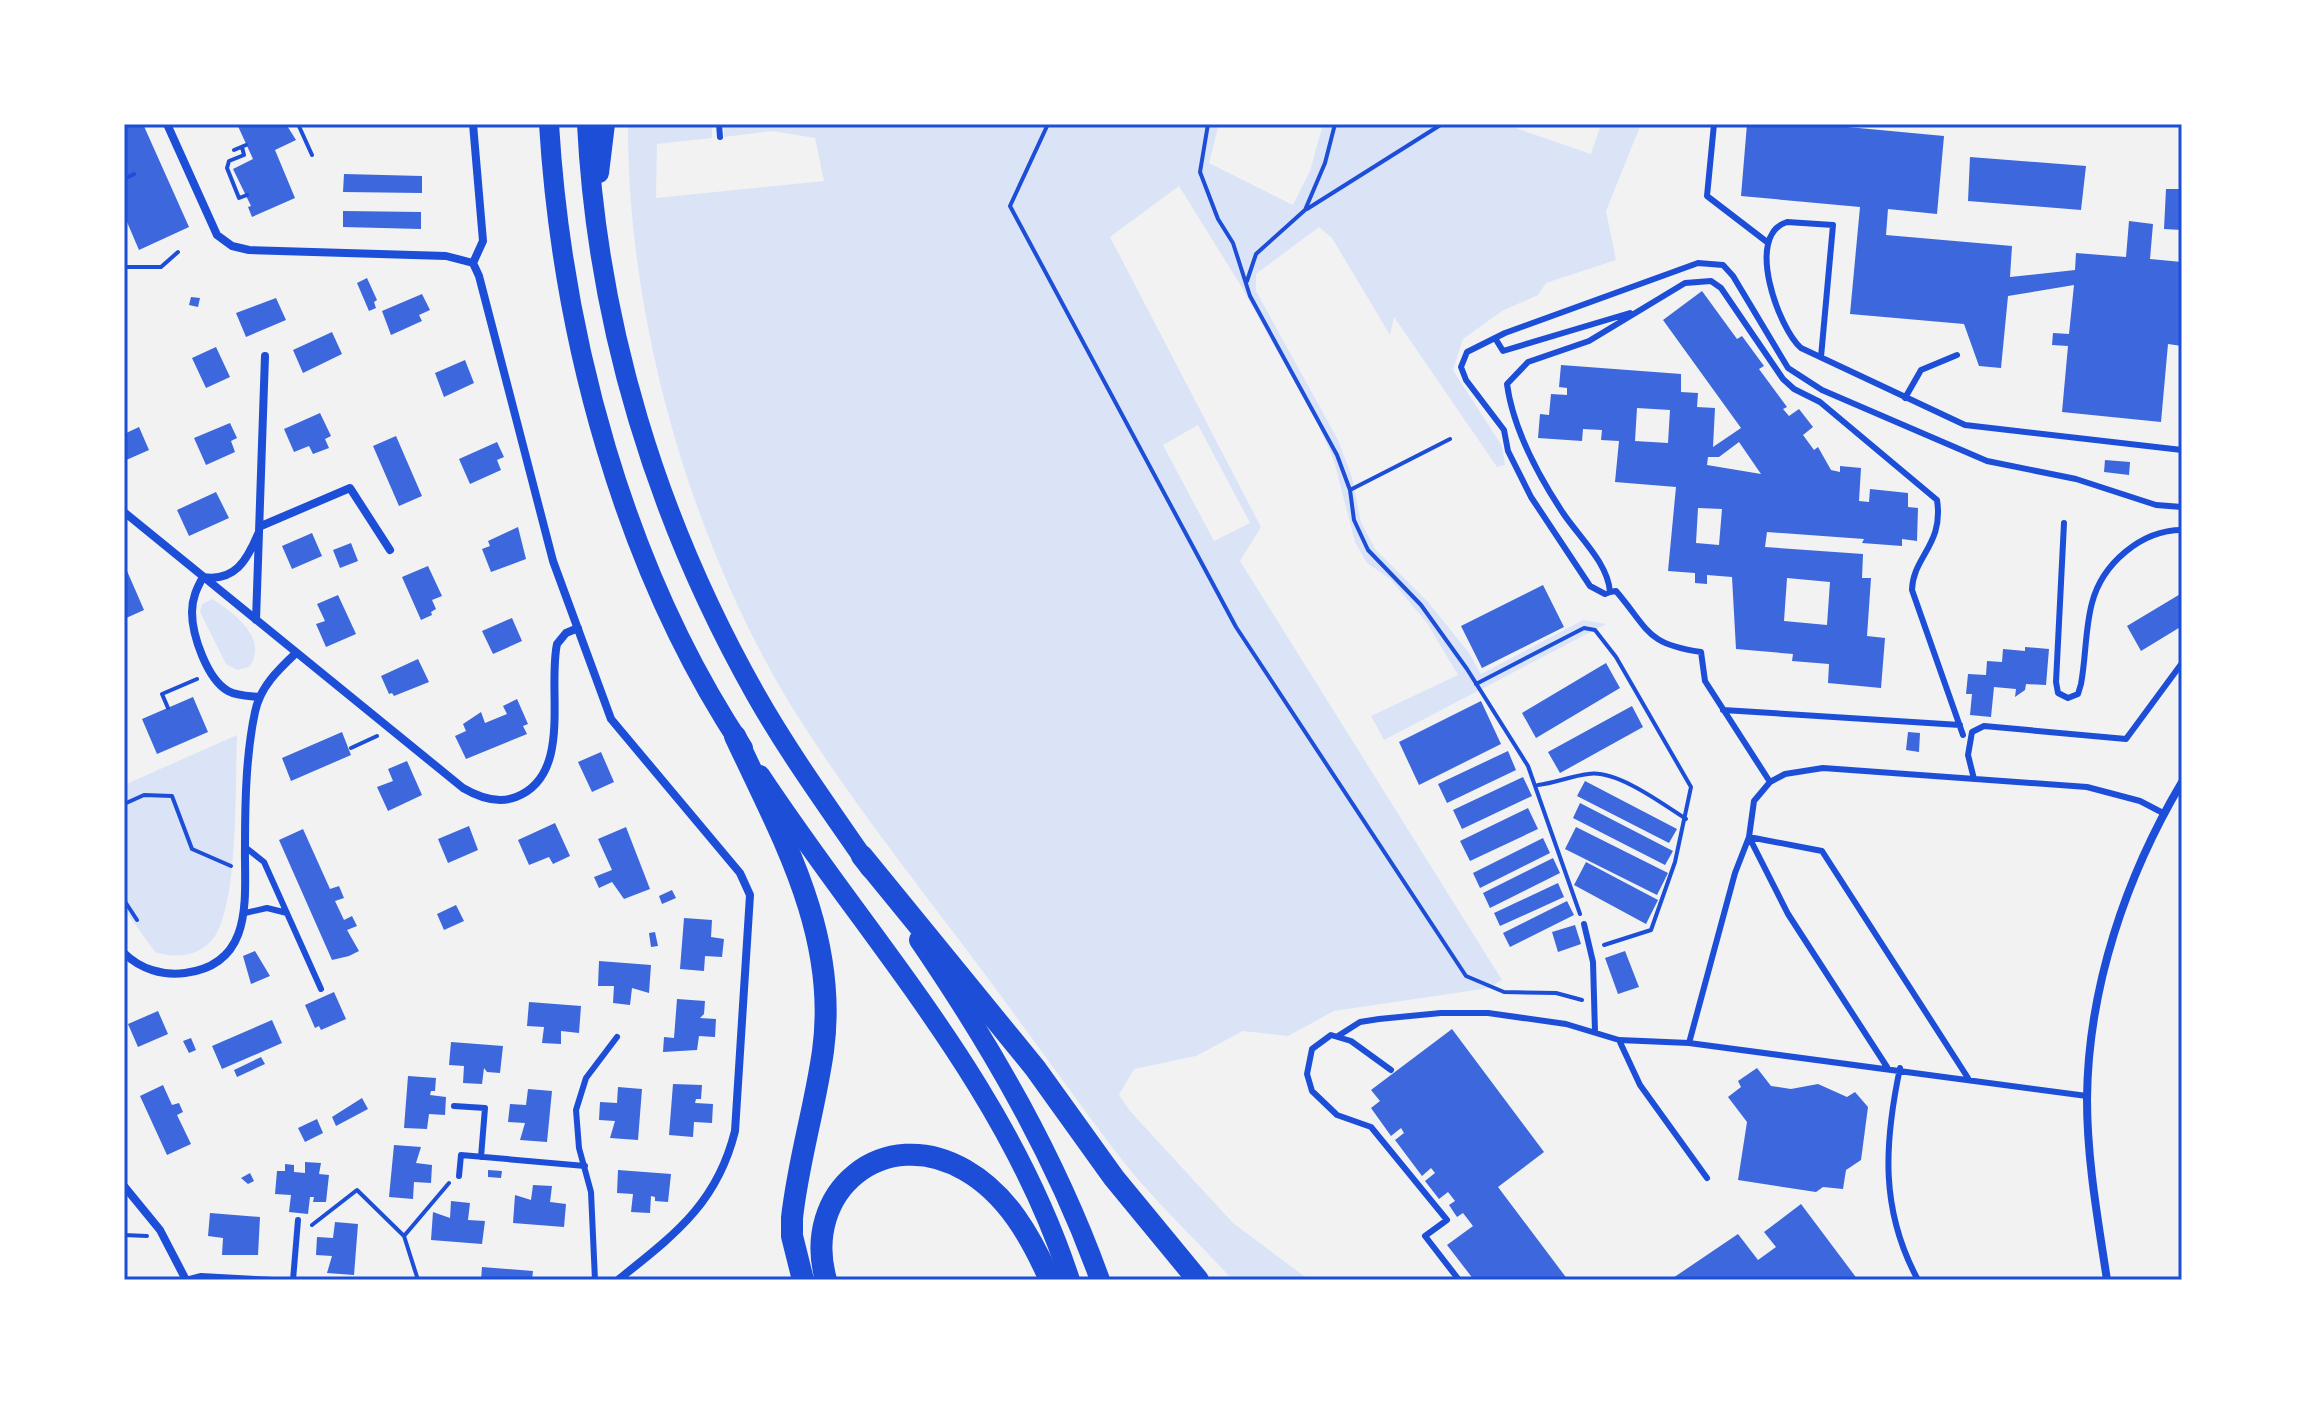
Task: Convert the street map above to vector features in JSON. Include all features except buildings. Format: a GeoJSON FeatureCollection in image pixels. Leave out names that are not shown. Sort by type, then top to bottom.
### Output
{"type":"FeatureCollection","features":[{"type":"Feature","properties":{"kind":"highway"},"geometry":{"type":"LineString","coordinates":[[547,124],[574,323],[605,439],[665,600],[735,736],[811,905],[825,975],[823,1050],[792,1218],[792,1236],[803,1280]]}},
{"type":"Feature","properties":{"kind":"highway"},"geometry":{"type":"LineString","coordinates":[[587,124],[595,216],[609,304],[628,383],[659,487],[684,551],[758,699],[949,983],[1023,1106],[1060,1182],[1100,1280]]}},
{"type":"Feature","properties":{"kind":"highway"},"geometry":{"type":"LineString","coordinates":[[595,216],[605,124]]}},
{"type":"Feature","properties":{"kind":"highway"},"geometry":{"type":"LineString","coordinates":[[735,736],[970,1070],[1022,1161],[1070,1280]]}},
{"type":"Feature","properties":{"kind":"highway"},"geometry":{"type":"LineString","coordinates":[[862,856],[1035,1068],[1114,1178],[1198,1280]]}},
{"type":"Feature","properties":{"kind":"highway"},"geometry":{"type":"LineString","coordinates":[[826,1280],[821,1260],[823,1232],[829,1210],[841,1189],[856,1173],[876,1160],[916,1154],[955,1165],[988,1187],[1021,1225],[1050,1280]]}},
{"type":"Feature","properties":{"kind":"street"},"geometry":{"type":"LineString","coordinates":[[167,124],[220,237],[238,249],[446,256],[467,258],[473,263],[479,276],[553,561],[611,719],[740,873],[750,895],[735,1131],[726,1162],[694,1215],[618,1280]]}},
{"type":"Feature","properties":{"kind":"street"},"geometry":{"type":"LineString","coordinates":[[473,124],[483,241],[473,263]]}},
{"type":"Feature","properties":{"kind":"street"},"geometry":{"type":"LineString","coordinates":[[256,620],[265,356]]}},
{"type":"Feature","properties":{"kind":"street"},"geometry":{"type":"LineString","coordinates":[[203,577],[220,577],[237,570],[249,555],[261,526],[350,488],[390,550]]}},
{"type":"Feature","properties":{"kind":"street"},"geometry":{"type":"LineString","coordinates":[[124,512],[463,788],[484,798],[507,799],[529,790],[546,771],[552,746],[557,644],[566,633],[578,628]]}},
{"type":"Feature","properties":{"kind":"street"},"geometry":{"type":"LineString","coordinates":[[203,577],[194,594],[193,625],[212,672],[231,692],[259,697]]}},
{"type":"Feature","properties":{"kind":"street"},"geometry":{"type":"LineString","coordinates":[[124,953],[138,964],[163,973],[203,969],[226,953],[241,928],[245,913],[248,769],[259,697],[296,653]]}},
{"type":"Feature","properties":{"kind":"street"},"geometry":{"type":"LineString","coordinates":[[2107,1280],[2091,1170],[2087,1096],[2094,1023],[2126,896],[2163,813],[2182,782]]}},
{"type":"Feature","properties":{"kind":"street"},"geometry":{"type":"LineString","coordinates":[[124,1186],[160,1230],[186,1280]]}},
{"type":"Feature","properties":{"kind":"lane"},"geometry":{"type":"LineString","coordinates":[[719,124],[720,137]]}},
{"type":"Feature","properties":{"kind":"lane"},"geometry":{"type":"LineString","coordinates":[[1714,124],[1707,196],[1767,242]]}},
{"type":"Feature","properties":{"kind":"lane"},"geometry":{"type":"LineString","coordinates":[[1821,357],[1833,225],[1787,222],[1780,224],[1767,242],[1766,271],[1789,333],[1801,348],[1905,398],[1977,428],[2182,450]]}},
{"type":"Feature","properties":{"kind":"lane"},"geometry":{"type":"LineString","coordinates":[[1770,782],[1705,681],[1701,652],[1670,648],[1655,641],[1616,591],[1599,594],[1590,586],[1531,497],[1508,451],[1504,430],[1466,380],[1461,367],[1467,352],[1495,338],[1677,269],[1698,263],[1723,265],[1733,276],[1788,368],[1822,390],[1987,461],[2076,479],[2156,505],[2182,507]]}},
{"type":"Feature","properties":{"kind":"lane"},"geometry":{"type":"LineString","coordinates":[[1610,592],[1606,573],[1562,512],[1521,435],[1507,384],[1528,362],[1589,341],[1685,283],[1711,281],[1721,288],[1783,379],[1831,411],[1937,500],[1938,527],[1932,546],[1912,578],[1912,590],[1963,735]]}},
{"type":"Feature","properties":{"kind":"lane"},"geometry":{"type":"LineString","coordinates":[[1495,338],[1503,351],[1634,312]]}},
{"type":"Feature","properties":{"kind":"lane"},"geometry":{"type":"LineString","coordinates":[[1905,398],[1921,370],[1957,355]]}},
{"type":"Feature","properties":{"kind":"lane"},"geometry":{"type":"LineString","coordinates":[[2064,523],[2056,682],[2058,693],[2068,698],[2078,694],[2091,604],[2105,576],[2116,561],[2142,540],[2165,531],[2182,530]]}},
{"type":"Feature","properties":{"kind":"lane"},"geometry":{"type":"LineString","coordinates":[[1974,779],[1968,755],[1972,732],[1984,726],[2126,739],[2182,663]]}},
{"type":"Feature","properties":{"kind":"lane"},"geometry":{"type":"LineString","coordinates":[[1723,710],[1960,725]]}},
{"type":"Feature","properties":{"kind":"lane"},"geometry":{"type":"LineString","coordinates":[[1689,1043],[1735,873],[1749,837],[1754,801],[1770,782],[1802,768],[1823,768],[2087,787],[2140,801],[2163,813]]}},
{"type":"Feature","properties":{"kind":"lane"},"geometry":{"type":"LineString","coordinates":[[1749,837],[1788,914],[1887,1067]]}},
{"type":"Feature","properties":{"kind":"lane"},"geometry":{"type":"LineString","coordinates":[[1749,837],[1822,851],[1968,1078]]}},
{"type":"Feature","properties":{"kind":"lane"},"geometry":{"type":"LineString","coordinates":[[245,847],[264,862],[321,989]]}},
{"type":"Feature","properties":{"kind":"lane"},"geometry":{"type":"LineString","coordinates":[[245,913],[267,908],[287,913]]}},
{"type":"Feature","properties":{"kind":"lane"},"geometry":{"type":"LineString","coordinates":[[1584,924],[1596,1004],[1595,1032]]}},
{"type":"Feature","properties":{"kind":"lane"},"geometry":{"type":"LineString","coordinates":[[1338,1036],[1360,1022],[1466,1012],[1526,1017],[1619,1040],[1689,1043],[1900,1068],[1990,1084],[2087,1096]]}},
{"type":"Feature","properties":{"kind":"lane"},"geometry":{"type":"LineString","coordinates":[[1391,1070],[1351,1041],[1338,1036],[1325,1037],[1312,1049],[1307,1074],[1312,1091],[1337,1115],[1371,1127],[1447,1220],[1425,1236],[1459,1280]]}},
{"type":"Feature","properties":{"kind":"lane"},"geometry":{"type":"LineString","coordinates":[[595,1280],[591,1192],[576,1124],[579,1097],[595,1061],[617,1037]]}},
{"type":"Feature","properties":{"kind":"lane"},"geometry":{"type":"LineString","coordinates":[[1619,1040],[1640,1085],[1707,1178]]}},
{"type":"Feature","properties":{"kind":"lane"},"geometry":{"type":"LineString","coordinates":[[1900,1068],[1888,1133],[1887,1186],[1898,1238],[1918,1280]]}},
{"type":"Feature","properties":{"kind":"lane"},"geometry":{"type":"LineString","coordinates":[[454,1106],[485,1108],[481,1157]]}},
{"type":"Feature","properties":{"kind":"lane"},"geometry":{"type":"LineString","coordinates":[[459,1176],[461,1155],[585,1166]]}},
{"type":"Feature","properties":{"kind":"lane"},"geometry":{"type":"LineString","coordinates":[[293,1280],[298,1220]]}},
{"type":"Feature","properties":{"kind":"lane"},"geometry":{"type":"LineString","coordinates":[[186,1280],[201,1276],[274,1280]]}},
{"type":"Feature","properties":{"kind":"path"},"geometry":{"type":"LineString","coordinates":[[298,124],[312,155]]}},
{"type":"Feature","properties":{"kind":"path"},"geometry":{"type":"LineString","coordinates":[[1048,124],[1010,206],[1236,627],[1466,976],[1504,992],[1556,993],[1596,1004]]}},
{"type":"Feature","properties":{"kind":"path"},"geometry":{"type":"LineString","coordinates":[[1208,124],[1200,172],[1247,281],[1250,296],[1323,424],[1350,490],[1354,520],[1368,550],[1421,605],[1510,735],[1536,785],[1584,924]]}},
{"type":"Feature","properties":{"kind":"path"},"geometry":{"type":"LineString","coordinates":[[1305,210],[1325,163],[1335,124]]}},
{"type":"Feature","properties":{"kind":"path"},"geometry":{"type":"LineString","coordinates":[[1247,281],[1256,254],[1305,210],[1442,124]]}},
{"type":"Feature","properties":{"kind":"path"},"geometry":{"type":"LineString","coordinates":[[234,150],[244,146],[244,155],[229,161],[227,168],[239,198],[247,195]]}},
{"type":"Feature","properties":{"kind":"path"},"geometry":{"type":"LineString","coordinates":[[124,179],[134,174]]}},
{"type":"Feature","properties":{"kind":"path"},"geometry":{"type":"LineString","coordinates":[[124,267],[161,267],[178,252]]}},
{"type":"Feature","properties":{"kind":"path"},"geometry":{"type":"LineString","coordinates":[[1350,490],[1450,439]]}},
{"type":"Feature","properties":{"kind":"path"},"geometry":{"type":"LineString","coordinates":[[1476,684],[1584,628],[1595,630],[1616,657],[1691,787],[1686,819],[1663,902],[1651,930],[1590,948]]}},
{"type":"Feature","properties":{"kind":"path"},"geometry":{"type":"LineString","coordinates":[[168,708],[162,694],[212,672]]}},
{"type":"Feature","properties":{"kind":"path"},"geometry":{"type":"LineString","coordinates":[[351,748],[378,736]]}},
{"type":"Feature","properties":{"kind":"path"},"geometry":{"type":"LineString","coordinates":[[1536,785],[1567,782],[1589,773],[1612,778],[1650,794],[1686,819]]}},
{"type":"Feature","properties":{"kind":"path"},"geometry":{"type":"LineString","coordinates":[[124,804],[144,795],[172,796],[192,849],[232,867],[246,868]]}},
{"type":"Feature","properties":{"kind":"path"},"geometry":{"type":"LineString","coordinates":[[124,900],[137,920]]}},
{"type":"Feature","properties":{"kind":"path"},"geometry":{"type":"LineString","coordinates":[[404,1236],[446,1185],[459,1176]]}},
{"type":"Feature","properties":{"kind":"path"},"geometry":{"type":"LineString","coordinates":[[297,1236],[357,1190],[404,1236],[418,1280]]}},
{"type":"Feature","properties":{"kind":"shaded area"},"geometry":{"type":"Polygon","coordinates":[[[628,124],[712,124],[712,138],[657,144],[656,198],[824,181],[815,138],[772,131],[724,137],[724,124],[1219,124],[1209,163],[1293,205],[1310,171],[1323,124],[1504,124],[1591,154],[1601,124],[1641,124],[1606,211],[1616,260],[1546,283],[1538,295],[1502,311],[1463,339],[1453,370],[1502,446],[1505,465],[1497,467],[1394,317],[1390,335],[1332,238],[1319,227],[1256,274],[1256,291],[1338,440],[1352,477],[1361,522],[1375,549],[1428,602],[1469,653],[1481,674],[1583,620],[1606,624],[1384,740],[1371,716],[1458,675],[1427,623],[1390,579],[1367,563],[1355,542],[1334,461],[1319,426],[1241,286],[1179,186],[1110,237],[1261,527],[1240,561],[1502,980],[1489,988],[1334,1011],[1288,1036],[1243,1031],[1196,1056],[1134,1069],[1119,1095],[1130,1111],[1233,1223],[1309,1280],[1233,1280],[1157,1201],[1115,1151],[885,842],[802,723],[763,657],[729,587],[699,512],[674,435],[654,357],[640,278],[631,200],[628,124]],[[1198,425],[1163,445],[1214,541],[1250,523],[1198,425]]]}},
{"type":"Feature","properties":{"kind":"shaded area"},"geometry":{"type":"Polygon","coordinates":[[[212,599],[230,611],[252,637],[254,657],[249,667],[237,670],[226,664],[200,612],[202,604],[212,599]]]}},
{"type":"Feature","properties":{"kind":"shaded area"},"geometry":{"type":"Polygon","coordinates":[[[237,735],[232,869],[223,919],[210,943],[196,952],[171,955],[155,952],[124,909],[124,785],[237,735]]]}}]}
